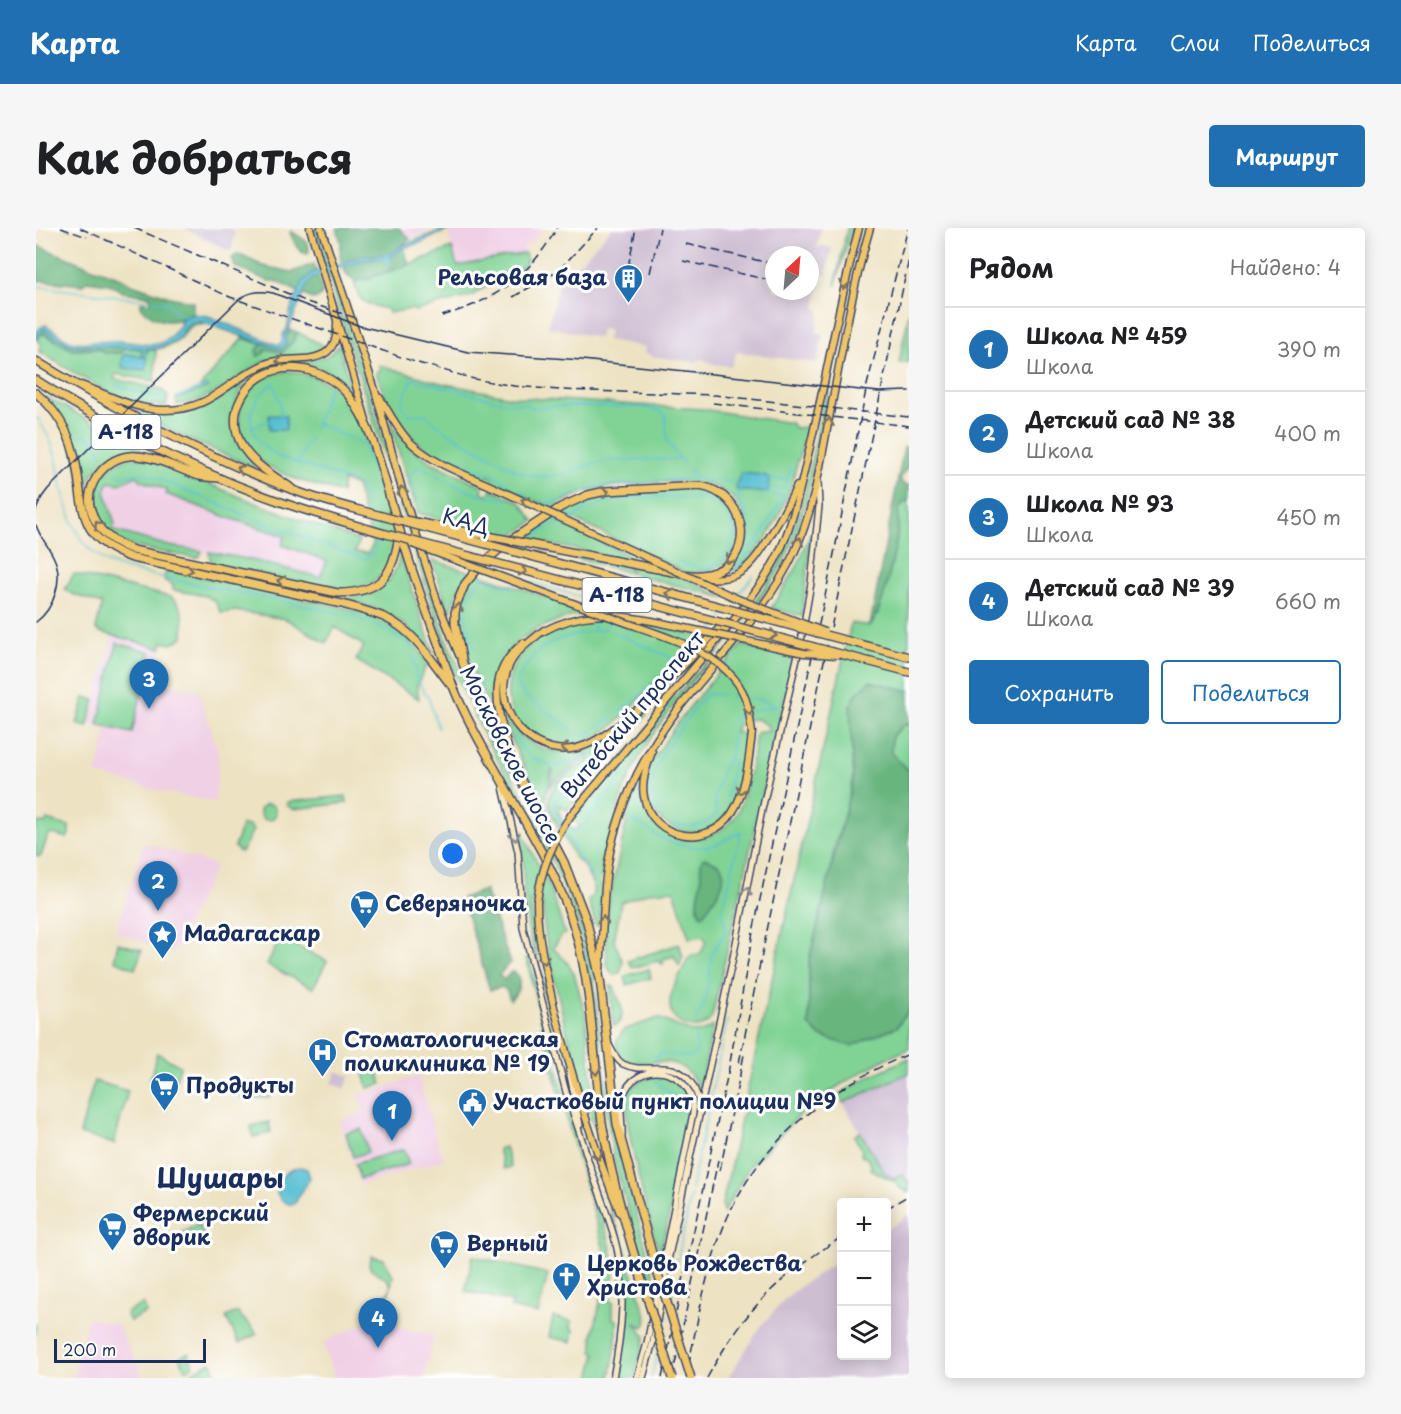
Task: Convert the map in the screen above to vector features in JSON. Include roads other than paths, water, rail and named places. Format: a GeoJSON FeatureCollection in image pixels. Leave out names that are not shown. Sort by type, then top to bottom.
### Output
{"type":"FeatureCollection","features":[{"type":"Feature","properties":{"kind":"highway","name":"КАД"},"geometry":{"type":"LineString","coordinates":[[36,361],[191,448],[295,491],[909,657]]}},
{"type":"Feature","properties":{"kind":"highway"},"geometry":{"type":"LineString","coordinates":[[295,491],[254,462],[241,444],[237,433],[235,422],[237,407],[245,390],[255,380],[267,372],[283,369],[302,370],[321,376],[339,386],[348,395],[367,423]]}},
{"type":"Feature","properties":{"kind":"highway","name":"КАД"},"geometry":{"type":"LineString","coordinates":[[36,380],[128,433],[219,478],[280,502],[386,534],[909,672]]}},
{"type":"Feature","properties":{"kind":"highway"},"geometry":{"type":"LineString","coordinates":[[36,393],[56,413],[68,434],[74,453],[85,520],[100,541],[132,558],[330,601],[387,619],[409,633],[454,688]]}},
{"type":"Feature","properties":{"kind":"highway","name":"Московское шоссе"},"geometry":{"type":"LineString","coordinates":[[367,423],[400,531],[454,688],[552,875],[575,930],[585,979],[605,1135],[630,1238],[672,1378]]}},
{"type":"Feature","properties":{"kind":"highway"},"geometry":{"type":"LineString","coordinates":[[219,478],[198,476],[154,458],[141,456],[124,458],[109,464],[100,473],[91,489],[90,506],[93,517],[102,532],[115,542],[133,550],[338,593],[359,591],[375,586],[384,578],[395,558],[400,531]]}},
{"type":"Feature","properties":{"kind":"highway"},"geometry":{"type":"LineString","coordinates":[[389,518],[421,522],[666,570],[690,575],[707,574],[722,567],[737,549],[741,536],[741,521],[734,505],[723,495],[707,487],[606,491],[574,501],[508,542],[481,565],[465,584],[457,603],[455,624],[463,664]]}},
{"type":"Feature","properties":{"kind":"highway","name":"Московское шоссе"},"geometry":{"type":"LineString","coordinates":[[463,664],[513,767],[548,830],[570,876],[587,922],[600,979],[614,1105],[622,1144],[656,1268],[691,1378]]}},
{"type":"Feature","properties":{"kind":"main road","name":"Московское шоссе"},"geometry":{"type":"LineString","coordinates":[[310,228],[367,423]]}},
{"type":"Feature","properties":{"kind":"main road","name":"Московское шоссе"},"geometry":{"type":"LineString","coordinates":[[321,228],[375,390],[403,493],[435,592],[463,664]]}},
{"type":"Feature","properties":{"kind":"main road","name":"Витебский проспект"},"geometry":{"type":"LineString","coordinates":[[613,1378],[621,1332],[619,1260],[615,1239],[584,1146],[539,936],[537,902],[544,863],[553,843],[571,815],[738,615],[758,588],[782,547],[795,509],[814,431],[844,282],[859,228]]}},
{"type":"Feature","properties":{"kind":"main road","name":"Витебский проспект"},"geometry":{"type":"LineString","coordinates":[[600,979],[605,885],[614,841],[630,789],[655,742],[680,707],[751,621],[781,577],[802,533],[818,480],[854,287],[870,228]]}},
{"type":"Feature","properties":{"kind":"main road"},"geometry":{"type":"LineString","coordinates":[[67,380],[148,409],[188,408],[219,394],[266,364],[313,358],[325,353],[336,339],[337,323]]}},
{"type":"Feature","properties":{"kind":"main road"},"geometry":{"type":"LineString","coordinates":[[375,390],[398,427],[415,446],[447,467],[738,599],[848,641]]}},
{"type":"Feature","properties":{"kind":"main road"},"geometry":{"type":"LineString","coordinates":[[690,575],[708,579],[731,577],[741,573],[754,562],[803,475]]}},
{"type":"Feature","properties":{"kind":"main road","name":"Витебский проспект"},"geometry":{"type":"LineString","coordinates":[[644,1378],[762,810],[803,631],[819,506],[818,480]]}},
{"type":"Feature","properties":{"kind":"main road"},"geometry":{"type":"LineString","coordinates":[[386,534],[657,634],[701,653],[728,672],[741,688],[750,710],[752,733],[742,787],[733,812],[714,831],[689,837],[667,830],[654,818],[647,807],[643,789],[645,771],[655,742]]}},
{"type":"Feature","properties":{"kind":"main road"},"geometry":{"type":"LineString","coordinates":[[513,767],[497,705],[502,669],[510,656],[525,641],[544,630],[572,620],[612,614],[804,653],[848,656]]}},
{"type":"Feature","properties":{"kind":"main road"},"geometry":{"type":"LineString","coordinates":[[544,630],[510,663],[505,677],[505,704],[509,717],[527,737],[549,747],[569,749],[597,740],[614,729],[700,649],[718,628],[738,615]]}},
{"type":"Feature","properties":{"kind":"main road"},"geometry":{"type":"LineString","coordinates":[[501,780],[518,852],[523,928],[566,1092],[584,1146]]}},
{"type":"Feature","properties":{"kind":"main road"},"geometry":{"type":"LineString","coordinates":[[563,1040],[603,1172],[630,1238]]}},
{"type":"Feature","properties":{"kind":"main road"},"geometry":{"type":"LineString","coordinates":[[606,1042],[617,1059],[626,1065],[667,1067],[685,1076],[699,1100],[697,1123]]}},
{"type":"Feature","properties":{"kind":"main road"},"geometry":{"type":"LineString","coordinates":[[622,1144],[621,1101],[633,1081],[640,1076],[657,1072],[669,1074],[680,1080],[692,1098],[693,1113],[647,1343],[637,1378]]}},
{"type":"Feature","properties":{"kind":"water"},"geometry":{"type":"Polygon","coordinates":[[[452,228],[401,249],[390,258],[362,260],[313,278],[307,285],[286,336],[286,344],[280,349],[199,321],[189,323],[177,340],[156,349],[70,345],[44,329],[36,340],[38,330],[46,325],[74,342],[116,341],[159,344],[173,334],[181,324],[179,321],[193,314],[208,316],[278,345],[282,342],[291,309],[303,282],[312,273],[361,256],[390,254],[399,247],[452,228]]]}},
{"type":"Feature","properties":{"kind":"water"},"geometry":{"type":"Polygon","coordinates":[[[123,355],[147,358],[146,370],[122,368],[123,355]]]}},
{"type":"Feature","properties":{"kind":"water"},"geometry":{"type":"Polygon","coordinates":[[[269,415],[286,416],[286,430],[269,430],[269,415]]]}},
{"type":"Feature","properties":{"kind":"water"},"geometry":{"type":"Polygon","coordinates":[[[741,473],[764,475],[769,478],[768,493],[737,490],[736,486],[741,473]]]}},
{"type":"Feature","properties":{"kind":"water"},"geometry":{"type":"Polygon","coordinates":[[[301,1167],[307,1169],[310,1178],[292,1205],[278,1196],[278,1184],[286,1173],[301,1167]]]}},
{"type":"Feature","properties":{"kind":"waterway"},"geometry":{"type":"LineString","coordinates":[[387,256],[388,263]]}},
{"type":"Feature","properties":{"kind":"waterway"},"geometry":{"type":"LineString","coordinates":[[36,286],[169,303],[176,314],[187,317]]}},
{"type":"Feature","properties":{"kind":"waterway"},"geometry":{"type":"LineString","coordinates":[[144,348],[144,356]]}},
{"type":"Feature","properties":{"kind":"waterway"},"geometry":{"type":"LineString","coordinates":[[680,459],[609,461],[565,473],[532,475],[518,471],[447,432],[425,414],[409,415],[401,404],[412,379],[508,403],[526,404],[533,408],[639,407],[661,411],[665,415],[667,441],[684,464]]}},
{"type":"Feature","properties":{"kind":"waterway"},"geometry":{"type":"LineString","coordinates":[[281,416],[280,403],[273,383],[263,392],[252,412],[251,422],[259,441],[279,457],[353,482],[361,489],[367,509]]}},
{"type":"Feature","properties":{"kind":"waterway"},"geometry":{"type":"LineString","coordinates":[[115,384],[137,392],[161,396]]}},
{"type":"Feature","properties":{"kind":"waterway"},"geometry":{"type":"LineString","coordinates":[[176,397],[207,386]]}},
{"type":"Feature","properties":{"kind":"waterway"},"geometry":{"type":"LineString","coordinates":[[314,430],[330,386]]}},
{"type":"Feature","properties":{"kind":"waterway"},"geometry":{"type":"LineString","coordinates":[[36,419],[38,418],[50,440],[56,457],[62,489],[72,522],[90,550],[106,562],[125,569],[352,615],[383,628],[407,642],[413,652],[416,678],[429,699],[438,728]]}},
{"type":"Feature","properties":{"kind":"waterway"},"geometry":{"type":"LineString","coordinates":[[252,427],[269,421]]}},
{"type":"Feature","properties":{"kind":"waterway"},"geometry":{"type":"LineString","coordinates":[[316,423],[364,445],[382,501]]}},
{"type":"Feature","properties":{"kind":"waterway"},"geometry":{"type":"LineString","coordinates":[[79,436],[86,435],[92,439],[102,454]]}},
{"type":"Feature","properties":{"kind":"waterway"},"geometry":{"type":"LineString","coordinates":[[297,464],[310,438]]}},
{"type":"Feature","properties":{"kind":"waterway"},"geometry":{"type":"LineString","coordinates":[[446,456],[497,476],[512,488]]}},
{"type":"Feature","properties":{"kind":"waterway"},"geometry":{"type":"LineString","coordinates":[[417,501],[409,478],[417,466],[476,494],[508,500]]}},
{"type":"Feature","properties":{"kind":"waterway"},"geometry":{"type":"LineString","coordinates":[[768,487],[784,489],[791,468]]}},
{"type":"Feature","properties":{"kind":"waterway"},"geometry":{"type":"LineString","coordinates":[[689,470],[705,480],[737,481]]}},
{"type":"Feature","properties":{"kind":"waterway"},"geometry":{"type":"LineString","coordinates":[[117,473],[119,476],[139,473],[149,475],[254,519],[364,559],[374,553],[377,544],[374,534]]}},
{"type":"Feature","properties":{"kind":"waterway"},"geometry":{"type":"LineString","coordinates":[[541,501],[548,504],[601,486],[696,478]]}},
{"type":"Feature","properties":{"kind":"waterway"},"geometry":{"type":"LineString","coordinates":[[769,478],[787,480]]}},
{"type":"Feature","properties":{"kind":"waterway"},"geometry":{"type":"LineString","coordinates":[[727,573],[736,569],[750,551],[749,523],[738,497],[740,488]]}},
{"type":"Feature","properties":{"kind":"waterway"},"geometry":{"type":"LineString","coordinates":[[518,491],[527,495]]}},
{"type":"Feature","properties":{"kind":"waterway"},"geometry":{"type":"LineString","coordinates":[[752,547],[755,546],[784,496],[768,493]]}},
{"type":"Feature","properties":{"kind":"waterway"},"geometry":{"type":"LineString","coordinates":[[570,519],[600,504],[637,498],[704,498],[725,510],[731,521],[733,538],[727,554],[721,561],[705,568],[678,561]]}},
{"type":"Feature","properties":{"kind":"waterway"},"geometry":{"type":"LineString","coordinates":[[369,517],[372,527]]}},
{"type":"Feature","properties":{"kind":"waterway"},"geometry":{"type":"LineString","coordinates":[[551,526],[566,522]]}},
{"type":"Feature","properties":{"kind":"waterway"},"geometry":{"type":"LineString","coordinates":[[529,538],[547,528]]}},
{"type":"Feature","properties":{"kind":"waterway"},"geometry":{"type":"LineString","coordinates":[[737,596],[753,576]]}},
{"type":"Feature","properties":{"kind":"waterway"},"geometry":{"type":"LineString","coordinates":[[475,649],[465,611],[474,586],[482,578],[512,587],[513,584]]}},
{"type":"Feature","properties":{"kind":"waterway"},"geometry":{"type":"LineString","coordinates":[[515,579],[612,606],[610,612]]}},
{"type":"Feature","properties":{"kind":"waterway"},"geometry":{"type":"LineString","coordinates":[[720,620],[726,612]]}},
{"type":"Feature","properties":{"kind":"waterway"},"geometry":{"type":"LineString","coordinates":[[591,618],[595,630]]}},
{"type":"Feature","properties":{"kind":"waterway"},"geometry":{"type":"LineString","coordinates":[[576,737],[572,729],[526,697],[516,684],[532,658],[542,649],[563,638],[606,629],[608,620]]}},
{"type":"Feature","properties":{"kind":"waterway"},"geometry":{"type":"LineString","coordinates":[[711,632],[717,624]]}},
{"type":"Feature","properties":{"kind":"waterway"},"geometry":{"type":"LineString","coordinates":[[613,632],[683,663]]}},
{"type":"Feature","properties":{"kind":"waterway"},"geometry":{"type":"LineString","coordinates":[[583,736],[592,732],[679,666]]}},
{"type":"Feature","properties":{"kind":"waterway"},"geometry":{"type":"LineString","coordinates":[[658,810],[650,787],[652,777],[664,752],[706,694],[723,695]]}},
{"type":"Feature","properties":{"kind":"waterway"},"geometry":{"type":"LineString","coordinates":[[729,696],[743,698]]}},
{"type":"Feature","properties":{"kind":"waterway"},"geometry":{"type":"LineString","coordinates":[[748,698],[777,706],[750,711]]}},
{"type":"Feature","properties":{"kind":"waterway"},"geometry":{"type":"LineString","coordinates":[[676,825],[688,827],[699,825],[709,820],[717,812],[714,797],[731,754],[733,721],[736,716],[745,712]]}},
{"type":"Feature","properties":{"kind":"waterway"},"geometry":{"type":"LineString","coordinates":[[514,736],[527,755],[553,767],[583,758]]}},
{"type":"Feature","properties":{"kind":"waterway"},"geometry":{"type":"LineString","coordinates":[[563,824],[554,809],[556,800],[600,756],[599,753]]}},
{"type":"Feature","properties":{"kind":"waterway"},"geometry":{"type":"LineString","coordinates":[[590,756],[594,762]]}},
{"type":"Feature","properties":{"kind":"waterway"},"geometry":{"type":"LineString","coordinates":[[727,798],[733,762],[729,759]]}},
{"type":"Feature","properties":{"kind":"waterway"},"geometry":{"type":"LineString","coordinates":[[566,828],[573,832],[583,828],[625,771]]}},
{"type":"Feature","properties":{"kind":"waterway"},"geometry":{"type":"LineString","coordinates":[[557,817],[561,826]]}},
{"type":"Feature","properties":{"kind":"waterway"},"geometry":{"type":"LineString","coordinates":[[631,820],[668,840],[696,848],[714,845],[741,832],[722,912],[725,933],[713,951],[704,1007],[698,1014],[696,1022]]}},
{"type":"Feature","properties":{"kind":"waterway"},"geometry":{"type":"LineString","coordinates":[[563,830],[592,878]]}},
{"type":"Feature","properties":{"kind":"waterway"},"geometry":{"type":"LineString","coordinates":[[691,1190],[727,1020]]}},
{"type":"Feature","properties":{"kind":"waterway"},"geometry":{"type":"LineString","coordinates":[[655,1059],[660,1053],[690,1057],[697,1049],[695,1038]]}},
{"type":"Feature","properties":{"kind":"waterway"},"geometry":{"type":"LineString","coordinates":[[656,1081],[679,1102],[684,1101]]}},
{"type":"Feature","properties":{"kind":"waterway"},"geometry":{"type":"LineString","coordinates":[[677,1263],[691,1195]]}},
{"type":"Feature","properties":{"kind":"waterway"},"geometry":{"type":"LineString","coordinates":[[670,1302],[674,1282]]}},
{"type":"Feature","properties":{"kind":"waterway"},"geometry":{"type":"LineString","coordinates":[[662,1337],[667,1315]]}},
{"type":"Feature","properties":{"kind":"waterway"},"geometry":{"type":"LineString","coordinates":[[36,1323],[36,1334]]}},
{"type":"Feature","properties":{"kind":"waterway"},"geometry":{"type":"LineString","coordinates":[[651,1378],[659,1347]]}},
{"type":"Feature","properties":{"kind":"tram line"},"geometry":{"type":"LineString","coordinates":[[36,510],[48,489],[236,302],[244,296],[258,292],[273,293],[360,326],[468,352],[582,360],[879,392],[909,391]]}},
{"type":"Feature","properties":{"kind":"tram line"},"geometry":{"type":"LineString","coordinates":[[36,525],[54,558],[58,575],[56,593],[52,602],[36,622]]}},
{"type":"Feature","properties":{"kind":"railway"},"geometry":{"type":"LineString","coordinates":[[61,228],[87,237]]}},
{"type":"Feature","properties":{"kind":"railway"},"geometry":{"type":"LineString","coordinates":[[80,228],[230,297],[415,362],[474,379],[514,386],[560,390],[715,395],[909,417]]}},
{"type":"Feature","properties":{"kind":"railway"},"geometry":{"type":"LineString","coordinates":[[134,228],[310,303],[359,319]]}},
{"type":"Feature","properties":{"kind":"railway"},"geometry":{"type":"LineString","coordinates":[[442,316],[479,303],[509,285],[534,261],[557,228]]}},
{"type":"Feature","properties":{"kind":"railway"},"geometry":{"type":"LineString","coordinates":[[513,297],[558,271],[598,228]]}},
{"type":"Feature","properties":{"kind":"railway"},"geometry":{"type":"LineString","coordinates":[[628,267],[636,228]]}},
{"type":"Feature","properties":{"kind":"railway"},"geometry":{"type":"LineString","coordinates":[[650,273],[660,228]]}},
{"type":"Feature","properties":{"kind":"railway"},"geometry":{"type":"LineString","coordinates":[[662,1378],[729,1068],[753,932],[834,554],[867,385],[908,228]]}},
{"type":"Feature","properties":{"kind":"railway"},"geometry":{"type":"LineString","coordinates":[[686,244],[765,262]]}},
{"type":"Feature","properties":{"kind":"railway"},"geometry":{"type":"LineString","coordinates":[[739,1063],[909,259]]}},
{"type":"Feature","properties":{"kind":"railway"},"geometry":{"type":"LineString","coordinates":[[683,261],[765,279]]}},
{"type":"Feature","properties":{"kind":"railway"},"geometry":{"type":"LineString","coordinates":[[713,403],[909,426]]}},
{"type":"Feature","properties":{"kind":"railway"},"geometry":{"type":"LineString","coordinates":[[686,1378],[710,1267],[722,1231],[736,1200],[753,1172],[774,1146],[822,1102],[850,1084],[909,1054]]}},
{"type":"Feature","properties":{"kind":"railway"},"geometry":{"type":"LineString","coordinates":[[720,1170],[744,1055]]}},
{"type":"Feature","properties":{"kind":"railway"},"geometry":{"type":"LineString","coordinates":[[672,1378],[718,1160]]}},
{"type":"Feature","properties":{"kind":"railway"},"geometry":{"type":"LineString","coordinates":[[891,1206],[909,1195]]}},
{"type":"Feature","properties":{"kind":"railway"},"geometry":{"type":"LineString","coordinates":[[707,1378],[735,1333],[764,1297],[799,1267],[837,1240]]}},
{"type":"Feature","properties":{"kind":"place","name":"Рельсовая база"},"geometry":{"type":"Point","coordinates":[628,304]}},
{"type":"Feature","properties":{"kind":"place","name":"Школа № 93"},"geometry":{"type":"Point","coordinates":[149,709]}},
{"type":"Feature","properties":{"kind":"place","name":"Детский сад № 38"},"geometry":{"type":"Point","coordinates":[158,911]}},
{"type":"Feature","properties":{"kind":"place","name":"Северяночка"},"geometry":{"type":"Point","coordinates":[364,930]}},
{"type":"Feature","properties":{"kind":"place","name":"Мадагаскар"},"geometry":{"type":"Point","coordinates":[163,960]}},
{"type":"Feature","properties":{"kind":"place","name":"Стоматологическая поликлиника № 19"},"geometry":{"type":"Point","coordinates":[323,1078]}},
{"type":"Feature","properties":{"kind":"place","name":"Продукты"},"geometry":{"type":"Point","coordinates":[165,1112]}},
{"type":"Feature","properties":{"kind":"place","name":"Участковый пункт полиции №9"},"geometry":{"type":"Point","coordinates":[472,1128]}},
{"type":"Feature","properties":{"kind":"place","name":"Школа № 459"},"geometry":{"type":"Point","coordinates":[392,1141]}},
{"type":"Feature","properties":{"kind":"place","name":"Фермерский дворик"},"geometry":{"type":"Point","coordinates":[112,1252]}},
{"type":"Feature","properties":{"kind":"place","name":"Верный"},"geometry":{"type":"Point","coordinates":[445,1270]}},
{"type":"Feature","properties":{"kind":"place","name":"Церковь Рождества Христова"},"geometry":{"type":"Point","coordinates":[566,1302]}},
{"type":"Feature","properties":{"kind":"place","name":"Детский сад № 39"},"geometry":{"type":"Point","coordinates":[378,1348]}},
{"type":"Feature","properties":{"kind":"district","name":"Шушары"},"geometry":{"type":"Point","coordinates":[220,1179]}}]}
